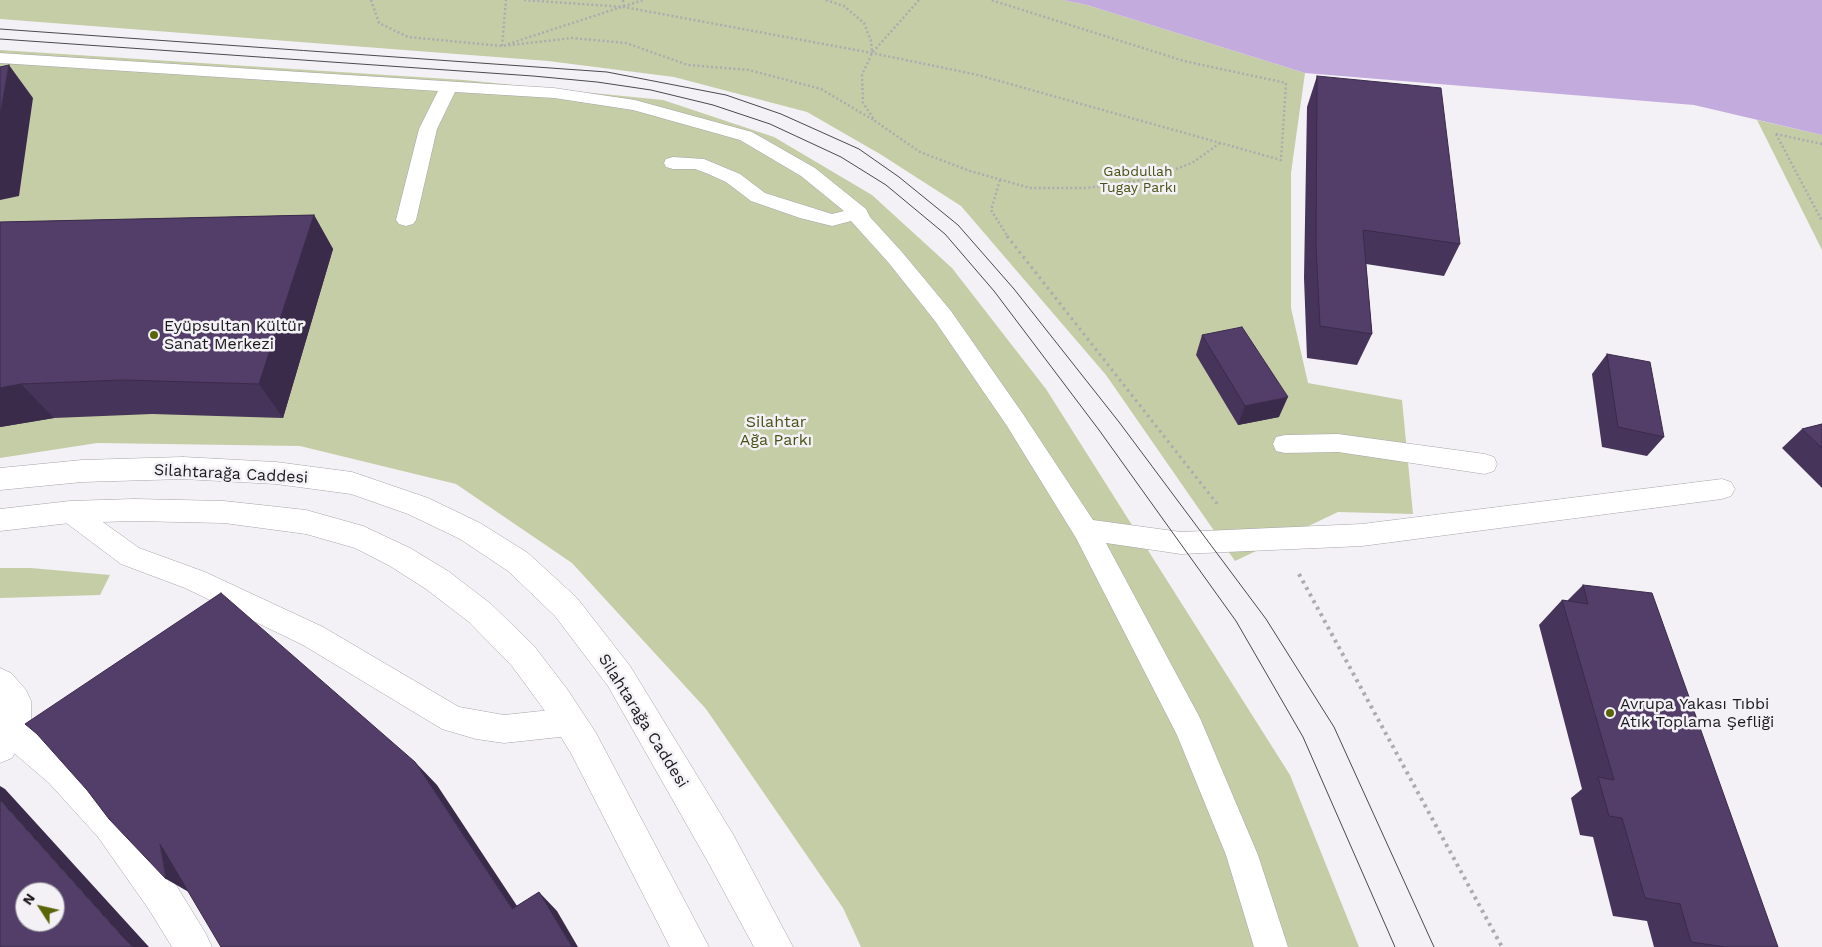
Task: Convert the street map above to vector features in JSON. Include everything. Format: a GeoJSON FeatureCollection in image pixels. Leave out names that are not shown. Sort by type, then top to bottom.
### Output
{"type":"FeatureCollection","features":[{"type":"Feature","properties":{"kind":"main road","name":"Silahtarağa Caddesi"},"geometry":{"type":"LineString","coordinates":[[0,479],[82,471],[183,468],[276,473],[352,484],[418,506],[470,531],[518,562],[566,607],[619,676],[721,849],[774,947]]}},
{"type":"Feature","properties":{"kind":"main road"},"geometry":{"type":"LineString","coordinates":[[0,520],[70,512],[134,510],[224,512],[306,522],[363,538],[400,557],[437,580],[480,613],[523,656],[556,700],[584,744],[690,947]]}},
{"type":"Feature","properties":{"kind":"main road"},"geometry":{"type":"LineString","coordinates":[[0,683],[15,701],[14,723],[6,738],[61,771],[110,825],[163,898],[193,947]]}},
{"type":"Feature","properties":{"kind":"lane"},"geometry":{"type":"LineString","coordinates":[[0,58],[449,86],[554,94],[635,105],[746,136],[808,172],[859,213],[860,219],[895,257],[943,316],[1015,420],[1084,530],[1188,728],[1242,855],[1270,947]]}},
{"type":"Feature","properties":{"kind":"lane"},"geometry":{"type":"LineString","coordinates":[[406,220],[428,129],[449,86]]}},
{"type":"Feature","properties":{"kind":"lane"},"geometry":{"type":"LineString","coordinates":[[673,162],[698,163],[732,178],[758,197],[807,214],[832,220],[859,213]]}},
{"type":"Feature","properties":{"kind":"lane"},"geometry":{"type":"LineString","coordinates":[[1286,444],[1338,443],[1485,464]]}},
{"type":"Feature","properties":{"kind":"lane"},"geometry":{"type":"LineString","coordinates":[[1084,530],[1181,543],[1362,535],[1722,489]]}},
{"type":"Feature","properties":{"kind":"lane"},"geometry":{"type":"LineString","coordinates":[[70,512],[130,556],[195,580],[313,636],[453,719],[504,729],[569,722]]}},
{"type":"Feature","properties":{"kind":"path"},"geometry":{"type":"LineString","coordinates":[[371,0],[379,23],[408,37],[502,46],[572,38],[626,43],[688,65],[750,70],[821,88],[875,121],[920,152],[970,171],[1030,188],[1087,188],[1149,179],[1192,163],[1220,143]]}},
{"type":"Feature","properties":{"kind":"path"},"geometry":{"type":"LineString","coordinates":[[502,46],[506,0]]}},
{"type":"Feature","properties":{"kind":"path"},"geometry":{"type":"LineString","coordinates":[[524,0],[624,7],[872,53],[978,75],[1281,160],[1286,82],[1184,61],[991,0]]}},
{"type":"Feature","properties":{"kind":"path"},"geometry":{"type":"LineString","coordinates":[[623,0],[624,7]]}},
{"type":"Feature","properties":{"kind":"path"},"geometry":{"type":"LineString","coordinates":[[502,46],[643,0]]}},
{"type":"Feature","properties":{"kind":"path"},"geometry":{"type":"LineString","coordinates":[[826,0],[844,6],[864,23],[871,41],[872,53]]}},
{"type":"Feature","properties":{"kind":"path"},"geometry":{"type":"LineString","coordinates":[[875,121],[863,103],[862,75],[872,53],[919,0]]}},
{"type":"Feature","properties":{"kind":"path"},"geometry":{"type":"LineString","coordinates":[[1822,144],[1776,134],[1822,221]]}},
{"type":"Feature","properties":{"kind":"path"},"geometry":{"type":"LineString","coordinates":[[1000,180],[991,210],[1009,239],[1246,541]]}},
{"type":"Feature","properties":{"kind":"path"},"geometry":{"type":"LineString","coordinates":[[1279,539],[1502,947]]}},
{"type":"Feature","properties":{"kind":"green space","name":"Gabdullah Tugay Parkı"},"geometry":{"type":"Polygon","coordinates":[[[0,0],[1063,0],[1087,5],[1305,73],[1291,173],[1291,308],[1308,383],[1402,400],[1413,514],[1338,512],[1235,561],[1106,375],[961,206],[880,154],[807,112],[674,77],[548,61],[0,19],[0,0]]]}},
{"type":"Feature","properties":{"kind":"green space","name":"Silahtar Ağa Parkı"},"geometry":{"type":"Polygon","coordinates":[[[0,50],[464,80],[663,100],[774,137],[872,195],[952,268],[1046,389],[1290,775],[1359,947],[861,947],[843,908],[706,709],[572,563],[456,484],[300,446],[97,443],[0,458],[0,50]]]}},
{"type":"Feature","properties":{"kind":"green space"},"geometry":{"type":"Polygon","coordinates":[[[1757,120],[1822,135],[1822,250],[1757,120]]]}},
{"type":"Feature","properties":{"kind":"green space"},"geometry":{"type":"Polygon","coordinates":[[[0,568],[31,568],[110,575],[100,595],[0,598],[0,568]]]}},
{"type":"Feature","properties":{"kind":"shaded area"},"geometry":{"type":"Polygon","coordinates":[[[1063,0],[1822,0],[1822,135],[1694,105],[1305,73],[1087,5],[1063,0]]]}},
{"type":"Feature","properties":{"kind":"building"},"geometry":{"type":"Polygon","coordinates":[[[9,65],[0,115],[0,67],[9,65]]]}},
{"type":"Feature","properties":{"kind":"building"},"geometry":{"type":"Polygon","coordinates":[[[1317,76],[1441,88],[1460,244],[1363,230],[1372,334],[1320,326],[1316,246],[1317,76]]]}},
{"type":"Feature","properties":{"kind":"building","name":"Eyüpsultan Kültür Sanat Merkezi"},"geometry":{"type":"Polygon","coordinates":[[[314,215],[259,384],[123,380],[21,384],[0,388],[0,222],[314,215]]]}},
{"type":"Feature","properties":{"kind":"building"},"geometry":{"type":"Polygon","coordinates":[[[1242,327],[1288,397],[1245,406],[1202,335],[1242,327]]]}},
{"type":"Feature","properties":{"kind":"building"},"geometry":{"type":"Polygon","coordinates":[[[1607,354],[1650,362],[1664,437],[1618,427],[1607,354]]]}},
{"type":"Feature","properties":{"kind":"building"},"geometry":{"type":"Polygon","coordinates":[[[1822,424],[1822,448],[1802,429],[1822,424]]]}},
{"type":"Feature","properties":{"kind":"building"},"geometry":{"type":"Polygon","coordinates":[[[1583,585],[1652,593],[1778,947],[1725,947],[1691,942],[1680,904],[1645,898],[1622,818],[1609,816],[1598,777],[1614,780],[1562,600],[1588,604],[1583,585]]]}},
{"type":"Feature","properties":{"kind":"building"},"geometry":{"type":"Polygon","coordinates":[[[221,593],[415,762],[512,909],[539,892],[572,947],[221,947],[160,844],[166,879],[109,819],[87,790],[37,734],[25,724],[221,593]]]}},
{"type":"Feature","properties":{"kind":"building"},"geometry":{"type":"Polygon","coordinates":[[[0,800],[120,934],[133,947],[0,947],[0,800]]]}},
{"type":"Feature","properties":{"kind":"tram line"},"geometry":{"type":"LineString","coordinates":[[0,29],[607,72],[726,95],[781,114],[859,149],[899,177],[958,225],[1014,289],[1119,422],[1266,619],[1334,727],[1434,947]]}},
{"type":"Feature","properties":{"kind":"tram line"},"geometry":{"type":"LineString","coordinates":[[0,39],[533,76],[597,82],[651,90],[713,105],[770,124],[841,157],[886,185],[945,234],[994,291],[1099,430],[1236,621],[1303,737],[1395,947]]}},
{"type":"Feature","properties":{"kind":"place","name":"Eyüpsultan Kültür Sanat Merkezi"},"geometry":{"type":"Point","coordinates":[154,335]}},
{"type":"Feature","properties":{"kind":"place","name":"Avrupa Yakası Tıbbi Atık Toplama Şefliği"},"geometry":{"type":"Point","coordinates":[1610,713]}}]}
